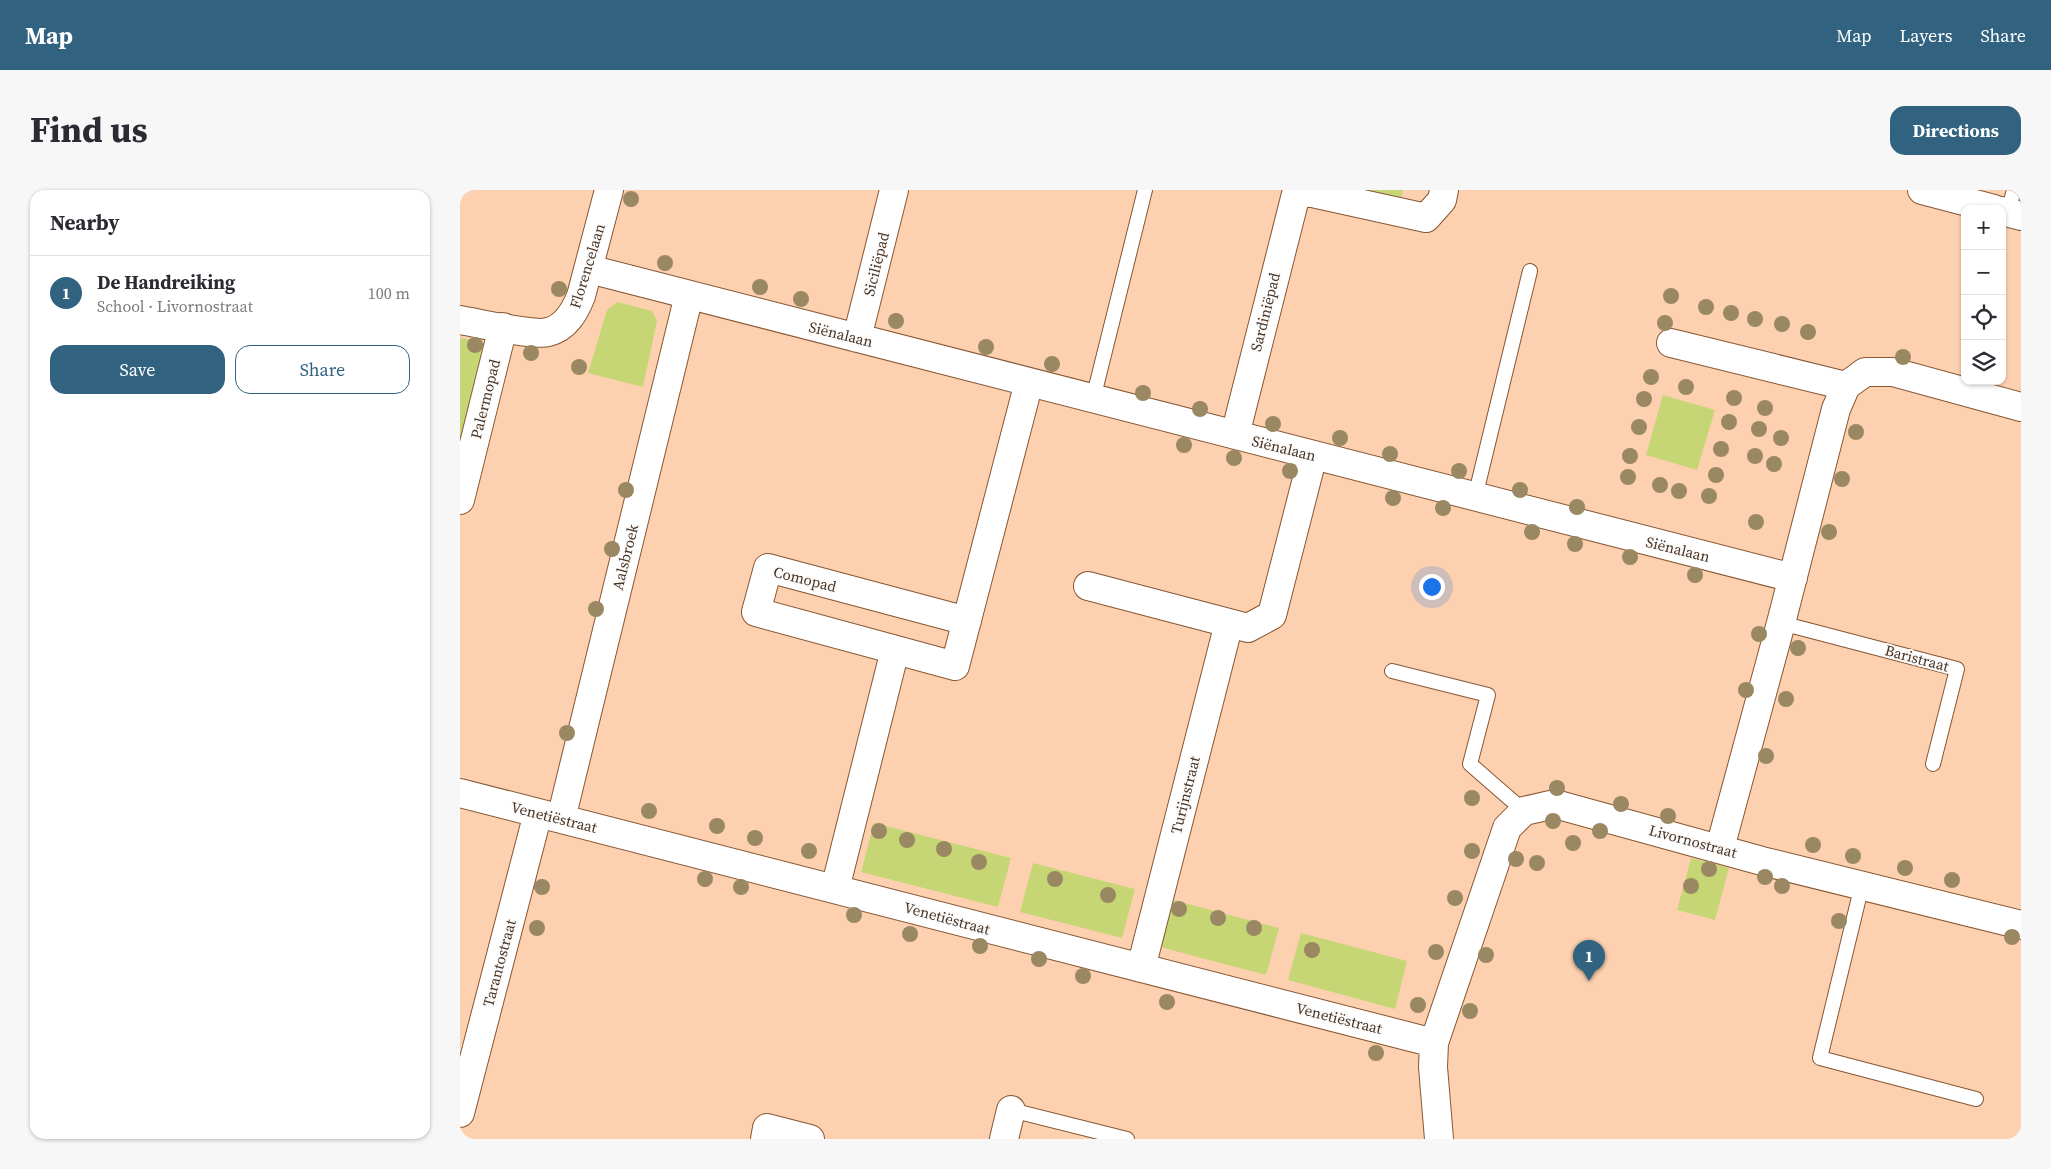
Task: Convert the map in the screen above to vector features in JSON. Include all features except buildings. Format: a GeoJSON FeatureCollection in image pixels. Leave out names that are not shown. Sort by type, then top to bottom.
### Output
{"type":"FeatureCollection","features":[{"type":"Feature","properties":{"kind":"street","name":"Florencelaan"},"geometry":{"type":"LineString","coordinates":[[460,320],[529,331],[548,332],[564,323],[574,312],[589,269],[609,190]]}},
{"type":"Feature","properties":{"kind":"street","name":"Siciliëpad"},"geometry":{"type":"LineString","coordinates":[[858,338],[894,190]]}},
{"type":"Feature","properties":{"kind":"street","name":"Sardiniëpad"},"geometry":{"type":"LineString","coordinates":[[1235,435],[1298,190],[1426,218],[1442,200],[1444,190]]}},
{"type":"Feature","properties":{"kind":"street"},"geometry":{"type":"LineString","coordinates":[[1922,190],[2008,208]]}},
{"type":"Feature","properties":{"kind":"street","name":"Siënalaan"},"geometry":{"type":"LineString","coordinates":[[589,269],[1793,578]]}},
{"type":"Feature","properties":{"kind":"street","name":"Aalsbroek"},"geometry":{"type":"LineString","coordinates":[[550,816],[689,295]]}},
{"type":"Feature","properties":{"kind":"street","name":"Palermopad"},"geometry":{"type":"LineString","coordinates":[[460,500],[503,327]]}},
{"type":"Feature","properties":{"kind":"street"},"geometry":{"type":"LineString","coordinates":[[1670,343],[1846,386]]}},
{"type":"Feature","properties":{"kind":"street"},"geometry":{"type":"LineString","coordinates":[[1720,848],[1781,624],[1836,409],[1846,386],[1865,372],[1893,372],[2021,407]]}},
{"type":"Feature","properties":{"kind":"street","name":"Comopad"},"geometry":{"type":"LineString","coordinates":[[967,621],[768,568],[756,612],[955,666],[967,621],[1029,382]]}},
{"type":"Feature","properties":{"kind":"street"},"geometry":{"type":"LineString","coordinates":[[1088,586],[1248,628],[1272,615],[1313,455]]}},
{"type":"Feature","properties":{"kind":"street","name":"Turijnstraat"},"geometry":{"type":"LineString","coordinates":[[1140,968],[1229,623]]}},
{"type":"Feature","properties":{"kind":"street"},"geometry":{"type":"LineString","coordinates":[[835,889],[895,650]]}},
{"type":"Feature","properties":{"kind":"street","name":"Venetiëstraat"},"geometry":{"type":"LineString","coordinates":[[460,793],[1434,1042]]}},
{"type":"Feature","properties":{"kind":"street","name":"Livornostraat"},"geometry":{"type":"LineString","coordinates":[[1524,811],[1555,804],[2021,925]]}},
{"type":"Feature","properties":{"kind":"street"},"geometry":{"type":"LineString","coordinates":[[1439,1139],[1432,1068],[1434,1042],[1507,828],[1524,811]]}},
{"type":"Feature","properties":{"kind":"street","name":"Tarantostraat"},"geometry":{"type":"LineString","coordinates":[[460,1113],[550,816]]}},
{"type":"Feature","properties":{"kind":"street"},"geometry":{"type":"LineString","coordinates":[[1004,1139],[1011,1110]]}},
{"type":"Feature","properties":{"kind":"street"},"geometry":{"type":"LineString","coordinates":[[765,1139],[767,1128],[810,1139]]}},
{"type":"Feature","properties":{"kind":"lane"},"geometry":{"type":"LineString","coordinates":[[1093,399],[1145,190]]}},
{"type":"Feature","properties":{"kind":"lane"},"geometry":{"type":"LineString","coordinates":[[1475,497],[1530,271]]}},
{"type":"Feature","properties":{"kind":"lane","name":"Baristraat"},"geometry":{"type":"LineString","coordinates":[[1781,624],[1957,669],[1933,764]]}},
{"type":"Feature","properties":{"kind":"lane"},"geometry":{"type":"LineString","coordinates":[[1392,671],[1488,695],[1470,764],[1524,811]]}},
{"type":"Feature","properties":{"kind":"lane"},"geometry":{"type":"LineString","coordinates":[[1862,885],[1820,1058],[1976,1100]]}},
{"type":"Feature","properties":{"kind":"lane"},"geometry":{"type":"LineString","coordinates":[[1011,1110],[1127,1139]]}},
{"type":"Feature","properties":{"kind":"green space"},"geometry":{"type":"Polygon","coordinates":[[[1331,190],[1403,190],[1400,204],[1331,190]]]}},
{"type":"Feature","properties":{"kind":"green space"},"geometry":{"type":"Polygon","coordinates":[[[617,302],[652,311],[657,321],[643,387],[588,373],[607,310],[617,302]]]}},
{"type":"Feature","properties":{"kind":"green space"},"geometry":{"type":"Polygon","coordinates":[[[460,338],[484,342],[460,439],[460,338]]]}},
{"type":"Feature","properties":{"kind":"green space"},"geometry":{"type":"Polygon","coordinates":[[[1663,395],[1715,410],[1697,470],[1646,455],[1663,395]]]}},
{"type":"Feature","properties":{"kind":"green space"},"geometry":{"type":"Polygon","coordinates":[[[874,823],[1011,858],[998,907],[861,872],[874,823]]]}},
{"type":"Feature","properties":{"kind":"green space"},"geometry":{"type":"Polygon","coordinates":[[[1691,858],[1729,868],[1715,920],[1677,910],[1691,858]]]}},
{"type":"Feature","properties":{"kind":"green space"},"geometry":{"type":"Polygon","coordinates":[[[1033,863],[1135,889],[1122,938],[1020,912],[1033,863]]]}},
{"type":"Feature","properties":{"kind":"green space"},"geometry":{"type":"Polygon","coordinates":[[[1173,900],[1279,928],[1266,975],[1160,947],[1173,900]]]}},
{"type":"Feature","properties":{"kind":"green space"},"geometry":{"type":"Polygon","coordinates":[[[1301,933],[1407,961],[1395,1009],[1288,980],[1301,933]]]}},
{"type":"Feature","properties":{"kind":"place","name":"De Handreiking"},"geometry":{"type":"Point","coordinates":[1589,981]}}]}
